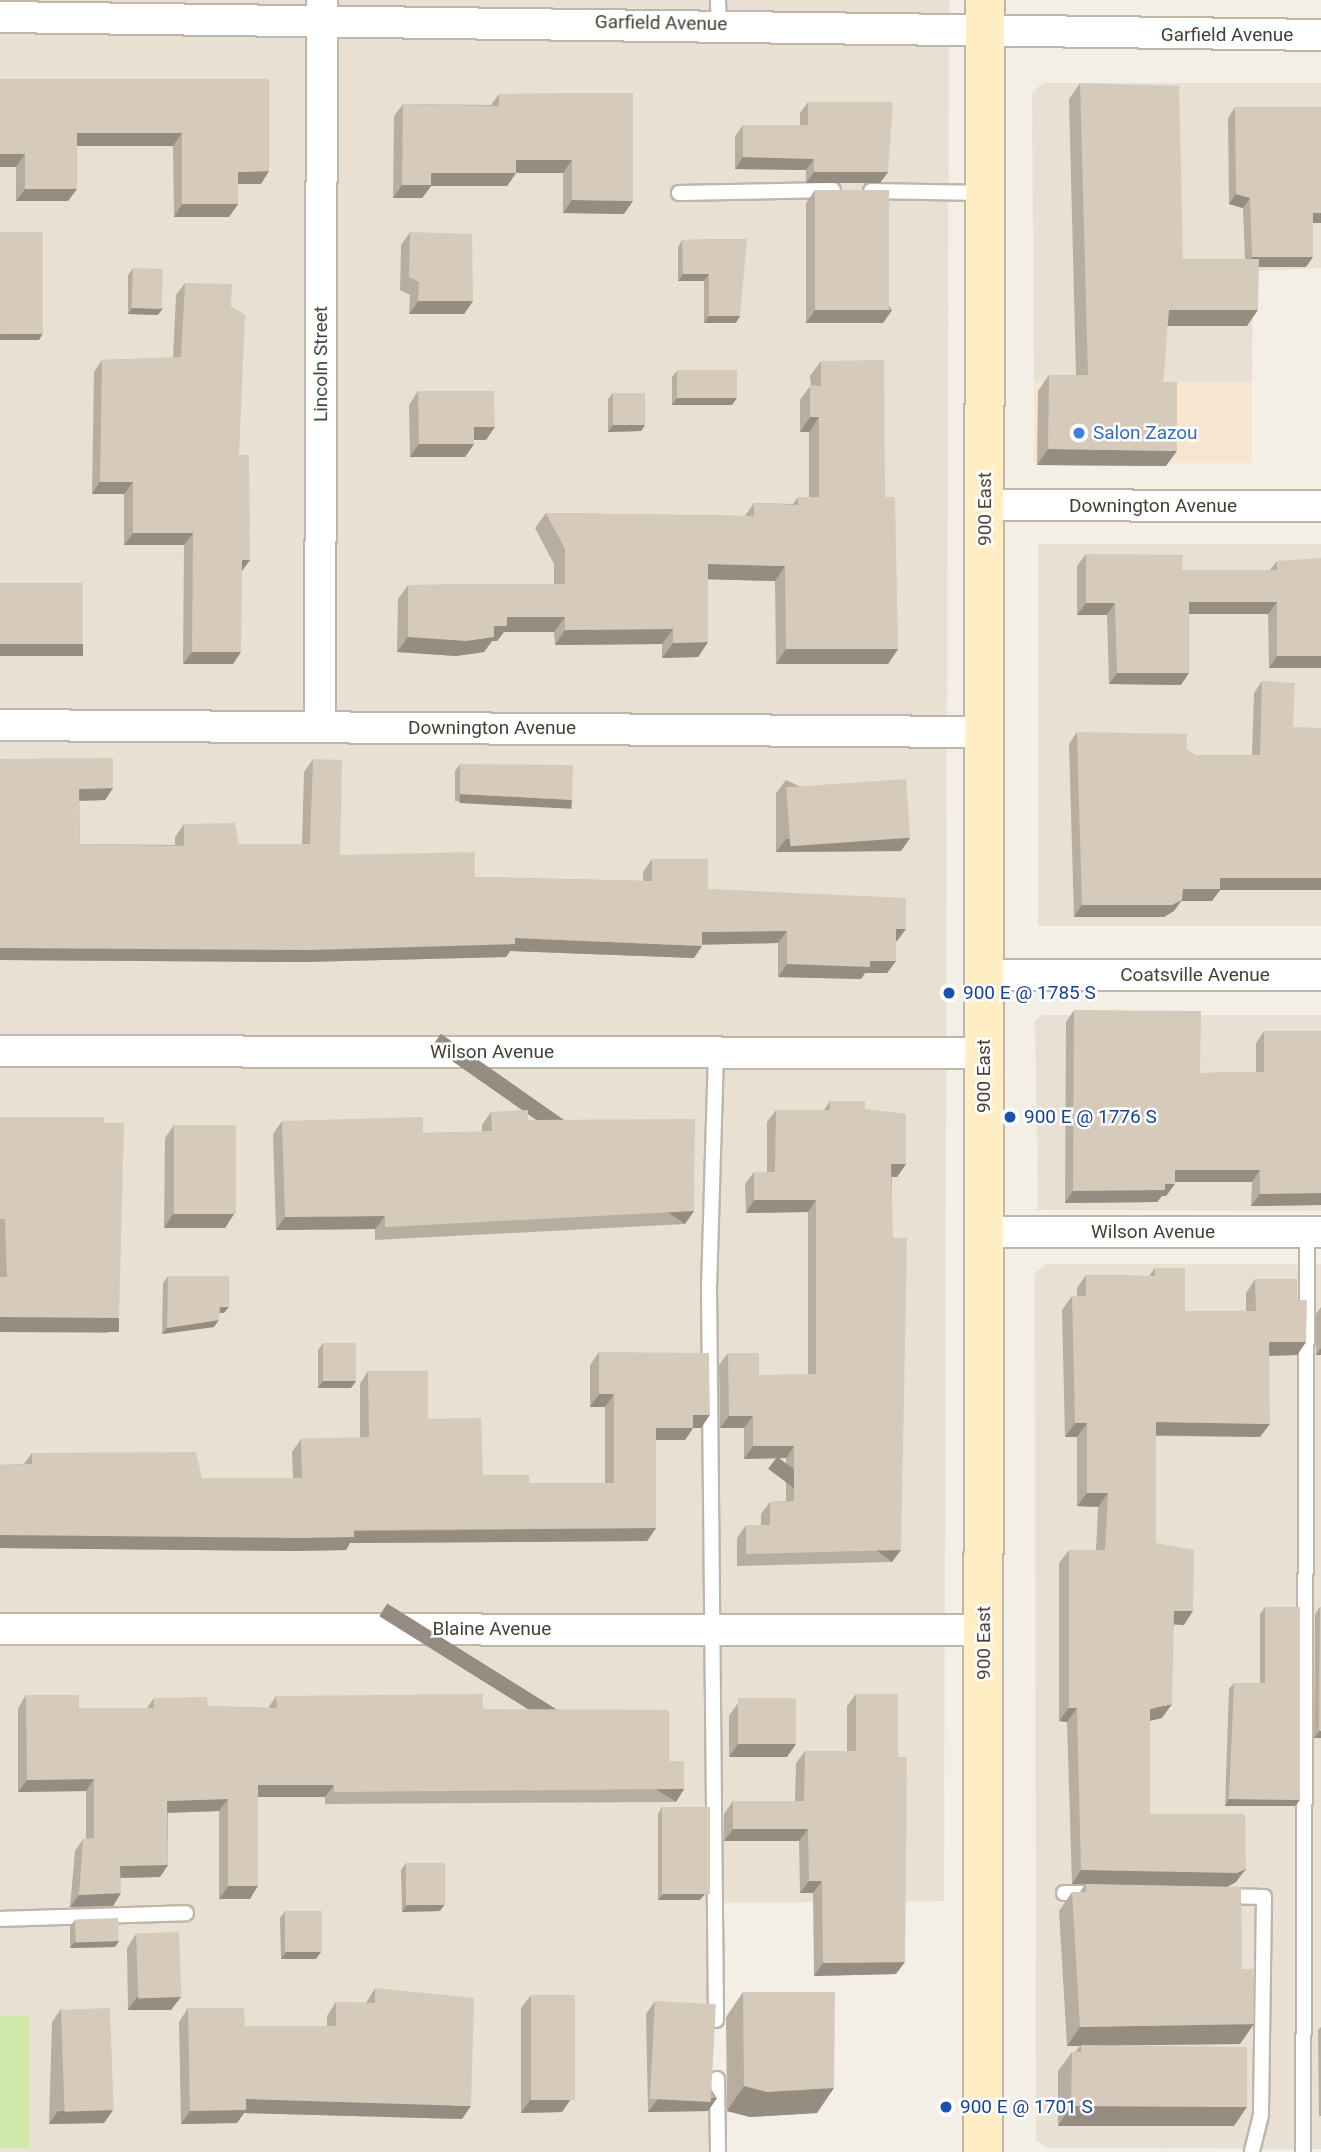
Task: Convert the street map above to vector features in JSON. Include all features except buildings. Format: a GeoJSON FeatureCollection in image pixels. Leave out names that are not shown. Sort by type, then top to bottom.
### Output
{"type":"FeatureCollection","features":[{"type":"Feature","properties":{"kind":"street","name":"Garfield Avenue"},"geometry":{"type":"LineString","coordinates":[[0,17],[322,10],[985,13],[1032,34],[1321,35]]}},
{"type":"Feature","properties":{"kind":"street","name":"Lincoln Street"},"geometry":{"type":"LineString","coordinates":[[320,727],[322,10]]}},
{"type":"Feature","properties":{"kind":"street","name":"900 East"},"geometry":{"type":"LineString","coordinates":[[983,2152],[985,13]]}},
{"type":"Feature","properties":{"kind":"street","name":"Downington Avenue"},"geometry":{"type":"LineString","coordinates":[[985,505],[1321,506]]}},
{"type":"Feature","properties":{"kind":"street","name":"Downington Avenue"},"geometry":{"type":"LineString","coordinates":[[0,725],[985,732]]}},
{"type":"Feature","properties":{"kind":"street","name":"Coatsville Avenue"},"geometry":{"type":"LineString","coordinates":[[984,975],[1321,975]]}},
{"type":"Feature","properties":{"kind":"street","name":"Wilson Avenue"},"geometry":{"type":"LineString","coordinates":[[0,1051],[984,1053]]}},
{"type":"Feature","properties":{"kind":"street","name":"Wilson Avenue"},"geometry":{"type":"LineString","coordinates":[[984,1232],[1314,1232]]}},
{"type":"Feature","properties":{"kind":"street","name":"Blaine Avenue"},"geometry":{"type":"LineString","coordinates":[[0,1629],[984,1630]]}},
{"type":"Feature","properties":{"kind":"lane"},"geometry":{"type":"LineString","coordinates":[[679,193],[985,193]]}},
{"type":"Feature","properties":{"kind":"lane"},"geometry":{"type":"LineString","coordinates":[[716,1052],[712,1629],[718,2152]]}},
{"type":"Feature","properties":{"kind":"lane"},"geometry":{"type":"LineString","coordinates":[[1303,2152],[1314,1232]]}},
{"type":"Feature","properties":{"kind":"lane"},"geometry":{"type":"LineString","coordinates":[[1064,1893],[1104,1894]]}},
{"type":"Feature","properties":{"kind":"lane"},"geometry":{"type":"LineString","coordinates":[[1211,1896],[1264,1897],[1255,2057],[1261,2115],[1252,2152]]}},
{"type":"Feature","properties":{"kind":"lane"},"geometry":{"type":"LineString","coordinates":[[0,1919],[186,1913]]}},
{"type":"Feature","properties":{"kind":"shaded area"},"geometry":{"type":"Polygon","coordinates":[[[0,0],[949,0],[944,1901],[706,1903],[711,2152],[0,2152],[0,0]]]}},
{"type":"Feature","properties":{"kind":"shaded area"},"geometry":{"type":"Polygon","coordinates":[[[1043,83],[1321,83],[1321,268],[1253,271],[1252,382],[1034,385],[1032,92],[1043,83]]]}},
{"type":"Feature","properties":{"kind":"shaded area"},"geometry":{"type":"Polygon","coordinates":[[[1034,382],[1252,382],[1252,463],[1034,463],[1034,382]]]}},
{"type":"Feature","properties":{"kind":"shaded area"},"geometry":{"type":"Polygon","coordinates":[[[1038,544],[1321,544],[1321,926],[1038,926],[1038,544]]]}},
{"type":"Feature","properties":{"kind":"shaded area"},"geometry":{"type":"Polygon","coordinates":[[[1042,1015],[1321,1015],[1321,1211],[1038,1210],[1035,1021],[1042,1015]]]}},
{"type":"Feature","properties":{"kind":"shaded area"},"geometry":{"type":"Polygon","coordinates":[[[1046,1264],[1321,1264],[1321,2149],[1048,2148],[1036,2141],[1035,1273],[1046,1264]]]}},
{"type":"Feature","properties":{"kind":"green space"},"geometry":{"type":"Polygon","coordinates":[[[0,2015],[29,2015],[29,2148],[0,2148],[0,2015]]]}},
{"type":"Feature","properties":{"kind":"place","name":"Salon Zazou"},"geometry":{"type":"Point","coordinates":[1079,433]}},
{"type":"Feature","properties":{"kind":"place","name":"900 E @ 1785 S"},"geometry":{"type":"Point","coordinates":[949,993]}},
{"type":"Feature","properties":{"kind":"place","name":"900 E @ 1776 S"},"geometry":{"type":"Point","coordinates":[1010,1117]}},
{"type":"Feature","properties":{"kind":"place","name":"900 E @ 1701 S"},"geometry":{"type":"Point","coordinates":[946,2107]}}]}
